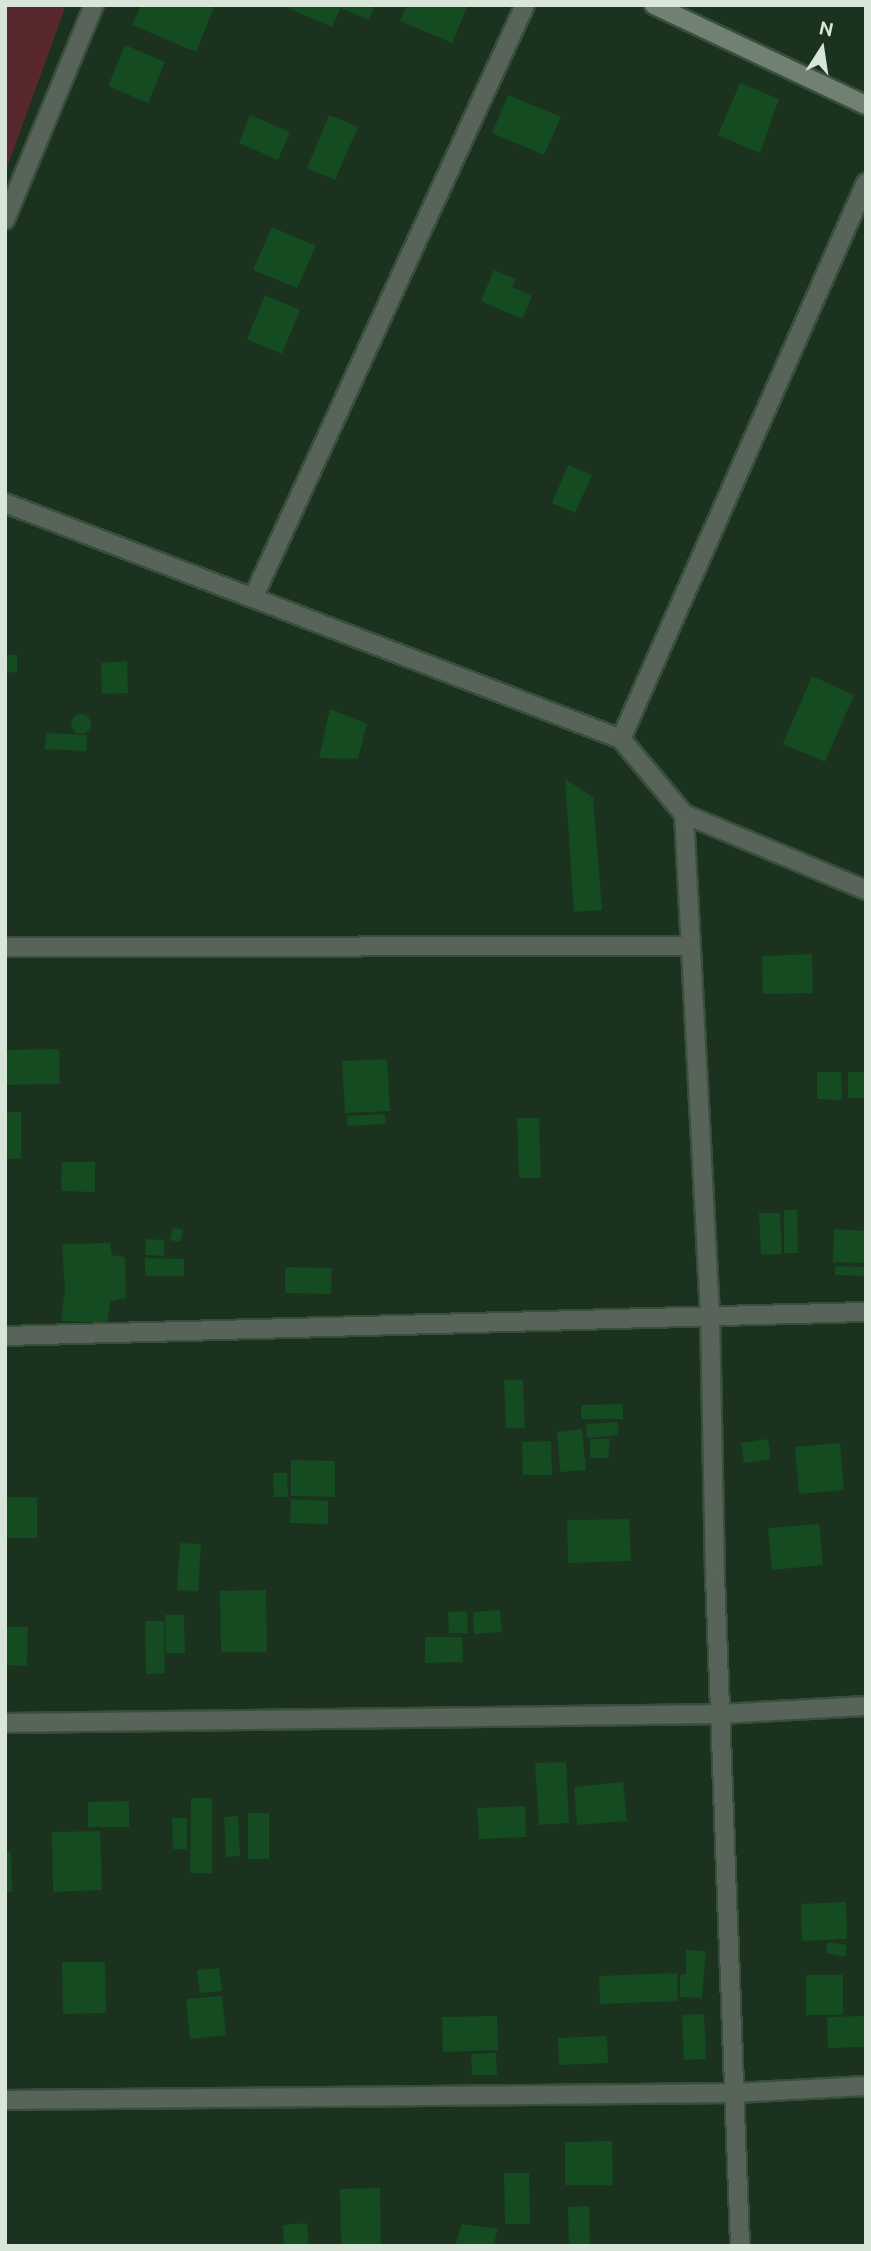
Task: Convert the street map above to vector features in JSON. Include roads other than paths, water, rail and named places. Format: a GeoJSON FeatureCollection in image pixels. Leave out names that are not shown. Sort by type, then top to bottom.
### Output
{"type":"FeatureCollection","features":[{"type":"Feature","properties":{"kind":"main road"},"geometry":{"type":"LineString","coordinates":[[654,5],[866,105]]}},
{"type":"Feature","properties":{"kind":"street"},"geometry":{"type":"LineString","coordinates":[[5,220],[94,5]]}},
{"type":"Feature","properties":{"kind":"street"},"geometry":{"type":"LineString","coordinates":[[253,598],[525,5]]}},
{"type":"Feature","properties":{"kind":"street"},"geometry":{"type":"LineString","coordinates":[[621,739],[866,183]]}},
{"type":"Feature","properties":{"kind":"street"},"geometry":{"type":"LineString","coordinates":[[5,503],[621,739],[684,814],[866,890]]}},
{"type":"Feature","properties":{"kind":"street"},"geometry":{"type":"LineString","coordinates":[[684,814],[710,1315],[720,1714],[740,2246]]}},
{"type":"Feature","properties":{"kind":"street"},"geometry":{"type":"LineString","coordinates":[[5,947],[690,946]]}},
{"type":"Feature","properties":{"kind":"street"},"geometry":{"type":"LineString","coordinates":[[5,1336],[866,1312]]}},
{"type":"Feature","properties":{"kind":"street"},"geometry":{"type":"LineString","coordinates":[[5,1723],[720,1714],[866,1706]]}},
{"type":"Feature","properties":{"kind":"street"},"geometry":{"type":"LineString","coordinates":[[5,2100],[735,2093],[866,2086]]}}]}
